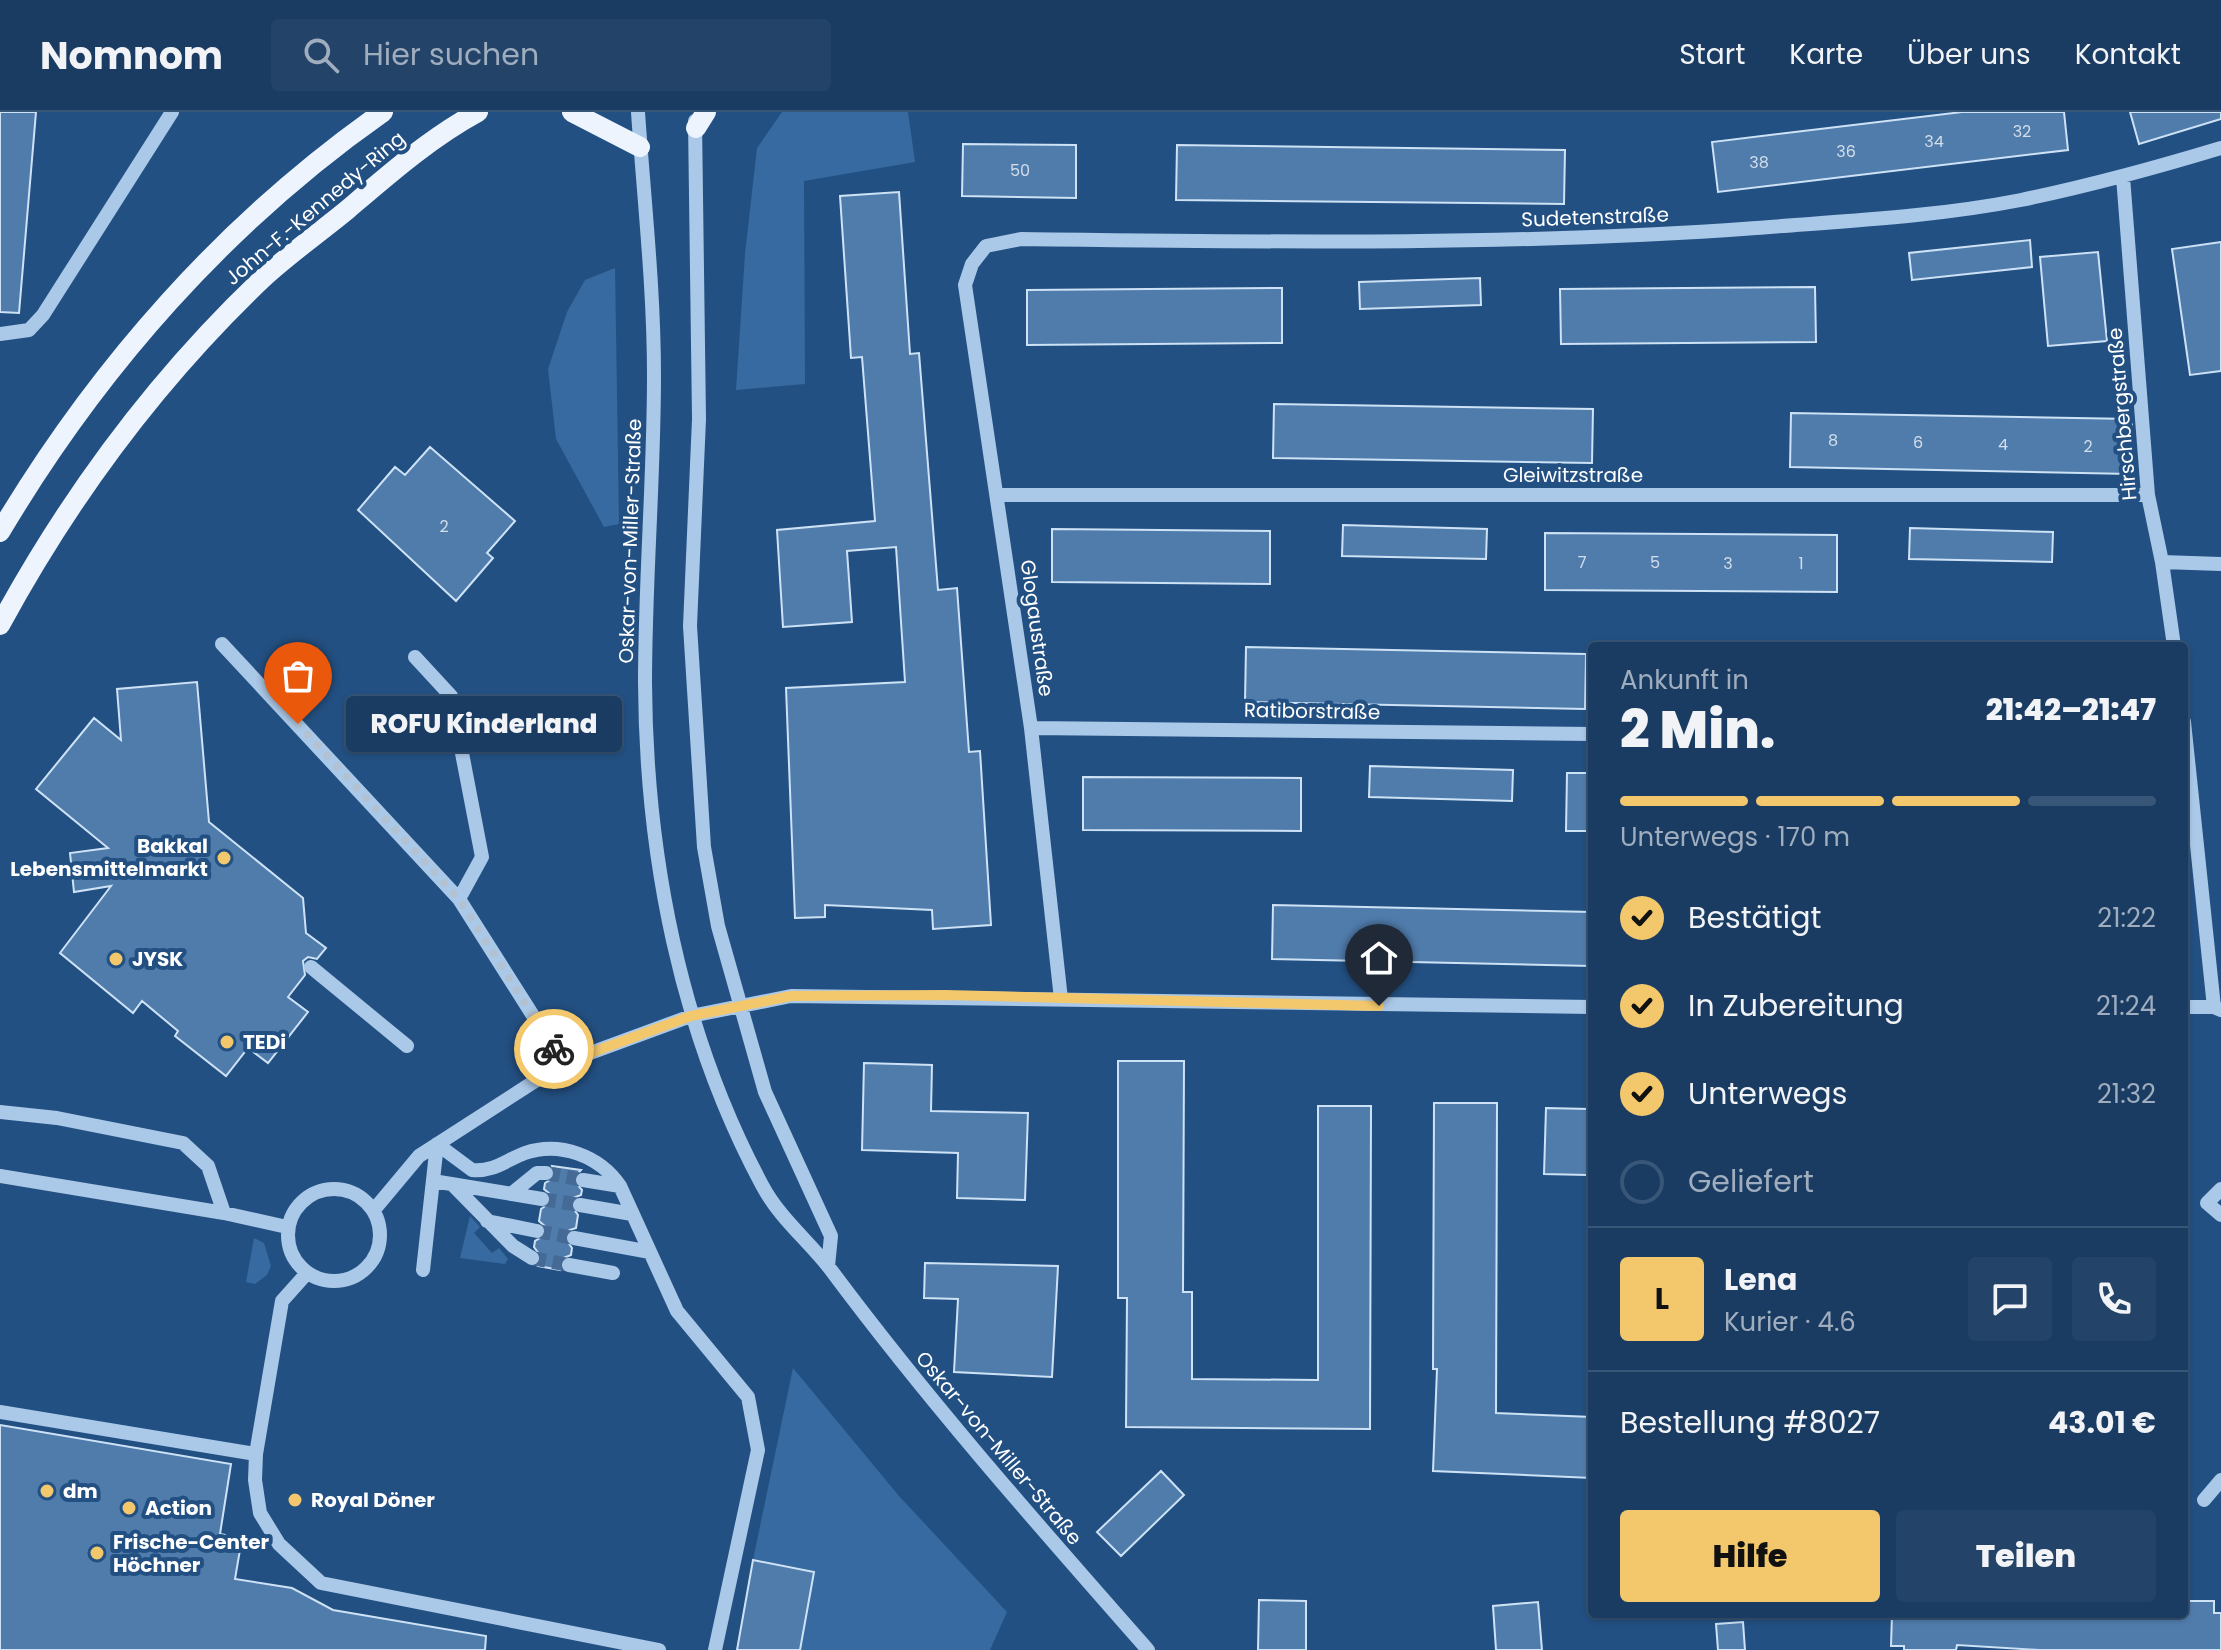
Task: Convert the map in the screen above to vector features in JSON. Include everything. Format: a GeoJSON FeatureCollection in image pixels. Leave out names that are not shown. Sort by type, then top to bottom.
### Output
{"type":"FeatureCollection","features":[{"type":"Feature","properties":{"kind":"main road","name":"John-F.-Kennedy-Ring"},"geometry":{"type":"LineString","coordinates":[[0,532],[66,428],[180,288],[281,191],[383,112]]}},
{"type":"Feature","properties":{"kind":"main road","name":"John-F.-Kennedy-Ring"},"geometry":{"type":"LineString","coordinates":[[0,625],[29,572],[101,461],[206,335],[289,256],[413,155],[478,112]]}},
{"type":"Feature","properties":{"kind":"main road"},"geometry":{"type":"LineString","coordinates":[[572,112],[640,147]]}},
{"type":"Feature","properties":{"kind":"street"},"geometry":{"type":"LineString","coordinates":[[0,334],[29,330],[43,315],[172,112]]}},
{"type":"Feature","properties":{"kind":"street","name":"Oskar-von-Miller-Straße"},"geometry":{"type":"LineString","coordinates":[[638,112],[654,371],[645,682],[648,759],[669,918],[691,1016],[723,1107],[764,1189],[792,1230],[828,1266],[922,1390],[1148,1650]]}},
{"type":"Feature","properties":{"kind":"street"},"geometry":{"type":"LineString","coordinates":[[699,117],[699,419],[690,626],[696,761],[711,886],[740,1005],[765,1092],[831,1236],[828,1266]]}},
{"type":"Feature","properties":{"kind":"street","name":"Sudetenstraße"},"geometry":{"type":"LineString","coordinates":[[972,264],[986,246],[1021,239],[1359,243],[1615,239],[1923,215],[2019,200],[2123,177],[2221,148]]}},
{"type":"Feature","properties":{"kind":"street","name":"Hirschbergstraße"},"geometry":{"type":"LineString","coordinates":[[2123,177],[2148,495],[2173,642]]}},
{"type":"Feature","properties":{"kind":"street","name":"Glogaustraße"},"geometry":{"type":"LineString","coordinates":[[972,264],[965,285],[968,320],[999,495],[1031,728],[1061,999]]}},
{"type":"Feature","properties":{"kind":"street","name":"Gleiwitzstraße"},"geometry":{"type":"LineString","coordinates":[[999,495],[2148,495]]}},
{"type":"Feature","properties":{"kind":"street"},"geometry":{"type":"LineString","coordinates":[[2162,562],[2221,564]]}},
{"type":"Feature","properties":{"kind":"street"},"geometry":{"type":"LineString","coordinates":[[222,644],[459,899],[563,1063]]}},
{"type":"Feature","properties":{"kind":"street"},"geometry":{"type":"LineString","coordinates":[[415,657],[451,696],[482,857],[459,899]]}},
{"type":"Feature","properties":{"kind":"street","name":"Ratiborstraße"},"geometry":{"type":"LineString","coordinates":[[1031,728],[1588,734]]}},
{"type":"Feature","properties":{"kind":"street"},"geometry":{"type":"LineString","coordinates":[[2188,765],[2218,1008],[2188,1007]]}},
{"type":"Feature","properties":{"kind":"street"},"geometry":{"type":"LineString","coordinates":[[311,967],[407,1046]]}},
{"type":"Feature","properties":{"kind":"street"},"geometry":{"type":"LineString","coordinates":[[373,1211],[419,1156],[563,1063],[691,1016],[791,996],[1588,1007]]}},
{"type":"Feature","properties":{"kind":"street"},"geometry":{"type":"LineString","coordinates":[[0,1112],[57,1118],[183,1143],[208,1166],[224,1213]]}},
{"type":"Feature","properties":{"kind":"street"},"geometry":{"type":"LineString","coordinates":[[423,1270],[437,1144]]}},
{"type":"Feature","properties":{"kind":"street"},"geometry":{"type":"LineString","coordinates":[[437,1144],[458,1163],[484,1171],[543,1149],[593,1158],[608,1169],[620,1186],[677,1311],[748,1397],[758,1450],[715,1650]]}},
{"type":"Feature","properties":{"kind":"street"},"geometry":{"type":"LineString","coordinates":[[511,1194],[537,1173],[546,1173]]}},
{"type":"Feature","properties":{"kind":"street"},"geometry":{"type":"LineString","coordinates":[[0,1176],[224,1213],[287,1227]]}},
{"type":"Feature","properties":{"kind":"street"},"geometry":{"type":"LineString","coordinates":[[583,1180],[620,1186]]}},
{"type":"Feature","properties":{"kind":"street"},"geometry":{"type":"LineString","coordinates":[[433,1181],[542,1199]]}},
{"type":"Feature","properties":{"kind":"street"},"geometry":{"type":"LineString","coordinates":[[452,1184],[513,1246],[532,1258]]}},
{"type":"Feature","properties":{"kind":"street"},"geometry":{"type":"LineString","coordinates":[[330,1189],[347,1191],[362,1199],[373,1211],[380,1238],[377,1253],[360,1274],[332,1282],[307,1273],[289,1250],[287,1227],[300,1203],[314,1193],[330,1189]]}},
{"type":"Feature","properties":{"kind":"street"},"geometry":{"type":"LineString","coordinates":[[2221,1189],[2207,1203],[2221,1215]]}},
{"type":"Feature","properties":{"kind":"street"},"geometry":{"type":"LineString","coordinates":[[580,1205],[632,1214]]}},
{"type":"Feature","properties":{"kind":"street"},"geometry":{"type":"LineString","coordinates":[[487,1221],[537,1231]]}},
{"type":"Feature","properties":{"kind":"street"},"geometry":{"type":"LineString","coordinates":[[574,1238],[650,1252]]}},
{"type":"Feature","properties":{"kind":"street"},"geometry":{"type":"LineString","coordinates":[[569,1265],[613,1273]]}},
{"type":"Feature","properties":{"kind":"street"},"geometry":{"type":"LineString","coordinates":[[307,1273],[282,1301],[256,1454],[260,1513],[279,1544],[321,1583],[659,1650]]}},
{"type":"Feature","properties":{"kind":"street"},"geometry":{"type":"LineString","coordinates":[[0,1412],[256,1454]]}},
{"type":"Feature","properties":{"kind":"street"},"geometry":{"type":"LineString","coordinates":[[2204,1500],[2221,1480]]}},
{"type":"Feature","properties":{"kind":"shaded area"},"geometry":{"type":"Polygon","coordinates":[[[782,112],[908,112],[915,162],[804,181],[805,384],[736,390],[745,254],[757,148],[782,112]]]}},
{"type":"Feature","properties":{"kind":"shaded area"},"geometry":{"type":"Polygon","coordinates":[[[615,268],[619,524],[604,527],[556,439],[548,369],[567,312],[585,280],[615,268]]]}},
{"type":"Feature","properties":{"kind":"shaded area"},"geometry":{"type":"Polygon","coordinates":[[[470,1216],[480,1227],[474,1233],[492,1253],[499,1248],[508,1259],[505,1264],[460,1258],[470,1216]]]}},
{"type":"Feature","properties":{"kind":"shaded area"},"geometry":{"type":"Polygon","coordinates":[[[254,1238],[264,1243],[271,1266],[267,1275],[255,1284],[246,1282],[254,1238]]]}},
{"type":"Feature","properties":{"kind":"shaded area"},"geometry":{"type":"Polygon","coordinates":[[[793,1368],[899,1496],[1007,1612],[990,1650],[800,1650],[814,1572],[753,1560],[793,1368]]]}},
{"type":"Feature","properties":{"kind":"building"},"geometry":{"type":"Polygon","coordinates":[[[0,112],[36,112],[19,313],[0,312],[0,112]]]}},
{"type":"Feature","properties":{"kind":"building"},"geometry":{"type":"Polygon","coordinates":[[[1962,112],[2064,112],[2068,150],[1718,192],[1712,142],[1962,112]]]}},
{"type":"Feature","properties":{"kind":"building"},"geometry":{"type":"Polygon","coordinates":[[[2130,112],[2221,112],[2221,119],[2139,144],[2130,112]]]}},
{"type":"Feature","properties":{"kind":"building"},"geometry":{"type":"Polygon","coordinates":[[[963,144],[1076,145],[1076,198],[962,196],[963,144]]]}},
{"type":"Feature","properties":{"kind":"building"},"geometry":{"type":"Polygon","coordinates":[[[1177,145],[1565,150],[1564,204],[1176,200],[1177,145]]]}},
{"type":"Feature","properties":{"kind":"building"},"geometry":{"type":"Polygon","coordinates":[[[899,192],[910,354],[919,353],[938,590],[957,588],[969,752],[980,751],[991,925],[933,929],[932,910],[825,905],[825,917],[795,918],[786,688],[905,682],[896,547],[847,551],[852,622],[783,627],[777,530],[875,521],[862,357],[851,358],[840,196],[899,192]]]}},
{"type":"Feature","properties":{"kind":"building"},"geometry":{"type":"Polygon","coordinates":[[[2030,240],[2032,267],[1912,280],[1909,253],[2030,240]]]}},
{"type":"Feature","properties":{"kind":"building"},"geometry":{"type":"Polygon","coordinates":[[[2221,242],[2221,371],[2190,375],[2172,249],[2221,242]]]}},
{"type":"Feature","properties":{"kind":"building"},"geometry":{"type":"Polygon","coordinates":[[[2098,252],[2107,341],[2048,346],[2040,257],[2098,252]]]}},
{"type":"Feature","properties":{"kind":"building"},"geometry":{"type":"Polygon","coordinates":[[[1480,278],[1481,305],[1360,309],[1359,282],[1480,278]]]}},
{"type":"Feature","properties":{"kind":"building"},"geometry":{"type":"Polygon","coordinates":[[[1815,287],[1816,342],[1561,344],[1560,289],[1815,287]]]}},
{"type":"Feature","properties":{"kind":"building"},"geometry":{"type":"Polygon","coordinates":[[[1282,288],[1282,343],[1027,345],[1027,290],[1282,288]]]}},
{"type":"Feature","properties":{"kind":"building"},"geometry":{"type":"Polygon","coordinates":[[[1274,404],[1593,409],[1592,463],[1273,458],[1274,404]]]}},
{"type":"Feature","properties":{"kind":"building"},"geometry":{"type":"Polygon","coordinates":[[[1791,413],[2132,419],[2130,474],[1790,467],[1791,413]]]}},
{"type":"Feature","properties":{"kind":"building"},"geometry":{"type":"Polygon","coordinates":[[[430,447],[515,521],[487,553],[493,558],[456,601],[358,510],[395,467],[405,475],[430,447]]]}},
{"type":"Feature","properties":{"kind":"building"},"geometry":{"type":"Polygon","coordinates":[[[1343,525],[1487,529],[1486,559],[1342,556],[1343,525]]]}},
{"type":"Feature","properties":{"kind":"building"},"geometry":{"type":"Polygon","coordinates":[[[1910,528],[2053,532],[2052,562],[1909,559],[1910,528]]]}},
{"type":"Feature","properties":{"kind":"building"},"geometry":{"type":"Polygon","coordinates":[[[1052,529],[1270,531],[1270,584],[1052,582],[1052,529]]]}},
{"type":"Feature","properties":{"kind":"building"},"geometry":{"type":"Polygon","coordinates":[[[1545,533],[1837,535],[1837,592],[1545,590],[1545,533]]]}},
{"type":"Feature","properties":{"kind":"building"},"geometry":{"type":"Polygon","coordinates":[[[1246,647],[1586,654],[1585,709],[1245,702],[1246,647]]]}},
{"type":"Feature","properties":{"kind":"building"},"geometry":{"type":"Polygon","coordinates":[[[197,682],[209,822],[303,898],[306,933],[326,948],[317,959],[308,957],[303,961],[305,975],[288,997],[308,1012],[268,1063],[248,1048],[226,1076],[175,1036],[178,1031],[142,1001],[133,1013],[60,953],[111,886],[74,892],[70,853],[108,848],[36,789],[94,718],[121,740],[117,689],[197,682]]]}},
{"type":"Feature","properties":{"kind":"building"},"geometry":{"type":"Polygon","coordinates":[[[1370,766],[1513,770],[1512,801],[1369,797],[1370,766]]]}},
{"type":"Feature","properties":{"kind":"building"},"geometry":{"type":"Polygon","coordinates":[[[1567,773],[1588,773],[1588,831],[1566,831],[1567,773]]]}},
{"type":"Feature","properties":{"kind":"building"},"geometry":{"type":"Polygon","coordinates":[[[1083,777],[1301,778],[1301,831],[1083,830],[1083,777]]]}},
{"type":"Feature","properties":{"kind":"building"},"geometry":{"type":"Polygon","coordinates":[[[1273,905],[1588,912],[1588,966],[1272,959],[1273,905]]]}},
{"type":"Feature","properties":{"kind":"building"},"geometry":{"type":"Polygon","coordinates":[[[1118,1061],[1184,1061],[1183,1292],[1192,1292],[1192,1379],[1318,1380],[1318,1106],[1371,1106],[1370,1429],[1126,1427],[1127,1298],[1118,1298],[1118,1061]]]}},
{"type":"Feature","properties":{"kind":"building"},"geometry":{"type":"Polygon","coordinates":[[[864,1063],[932,1065],[931,1111],[1028,1113],[1025,1200],[957,1198],[958,1153],[862,1150],[864,1063]]]}},
{"type":"Feature","properties":{"kind":"building"},"geometry":{"type":"Polygon","coordinates":[[[1434,1103],[1497,1103],[1496,1413],[1588,1417],[1588,1478],[1433,1471],[1437,1369],[1433,1369],[1434,1103]]]}},
{"type":"Feature","properties":{"kind":"building"},"geometry":{"type":"Polygon","coordinates":[[[1546,1108],[1588,1109],[1587,1175],[1544,1174],[1546,1108]]]}},
{"type":"Feature","properties":{"kind":"building"},"geometry":{"type":"Polygon","coordinates":[[[552,1166],[581,1170],[573,1179],[582,1190],[581,1195],[573,1198],[570,1204],[578,1215],[576,1228],[567,1231],[564,1237],[572,1248],[571,1255],[561,1259],[560,1270],[538,1266],[542,1258],[534,1247],[535,1241],[547,1234],[546,1227],[539,1221],[541,1209],[552,1201],[551,1195],[544,1189],[545,1183],[555,1177],[552,1166]]]}},
{"type":"Feature","properties":{"kind":"building"},"geometry":{"type":"Polygon","coordinates":[[[925,1263],[1058,1266],[1052,1377],[954,1372],[958,1299],[924,1298],[925,1263]]]}},
{"type":"Feature","properties":{"kind":"building","name":"Frische-Center Höchner"},"geometry":{"type":"Polygon","coordinates":[[[0,1425],[231,1464],[220,1534],[242,1538],[235,1579],[292,1588],[333,1610],[486,1636],[485,1650],[0,1650],[0,1425]]]}},
{"type":"Feature","properties":{"kind":"building"},"geometry":{"type":"Polygon","coordinates":[[[1161,1471],[1184,1495],[1121,1556],[1097,1532],[1161,1471]]]}},
{"type":"Feature","properties":{"kind":"building"},"geometry":{"type":"Polygon","coordinates":[[[753,1560],[814,1572],[800,1650],[737,1650],[753,1560]]]}},
{"type":"Feature","properties":{"kind":"building"},"geometry":{"type":"Polygon","coordinates":[[[1259,1600],[1306,1601],[1306,1650],[1258,1650],[1259,1600]]]}},
{"type":"Feature","properties":{"kind":"building"},"geometry":{"type":"Polygon","coordinates":[[[2188,1601],[2214,1601],[2214,1613],[2221,1613],[2221,1650],[2039,1650],[1957,1645],[1956,1650],[1904,1650],[1904,1646],[1891,1646],[1892,1618],[2188,1618],[2188,1601]]]}},
{"type":"Feature","properties":{"kind":"building"},"geometry":{"type":"Polygon","coordinates":[[[1538,1602],[1542,1650],[1496,1650],[1493,1606],[1538,1602]]]}},
{"type":"Feature","properties":{"kind":"building"},"geometry":{"type":"Polygon","coordinates":[[[1743,1622],[1745,1650],[1718,1650],[1716,1624],[1743,1622]]]}},
{"type":"Feature","properties":{"kind":"tunnel"},"geometry":{"type":"LineString","coordinates":[[546,1173],[583,1180]]}},
{"type":"Feature","properties":{"kind":"tunnel"},"geometry":{"type":"LineString","coordinates":[[542,1199],[580,1205]]}},
{"type":"Feature","properties":{"kind":"tunnel"},"geometry":{"type":"LineString","coordinates":[[537,1231],[574,1238]]}},
{"type":"Feature","properties":{"kind":"tunnel"},"geometry":{"type":"LineString","coordinates":[[532,1258],[569,1265]]}},
{"type":"Feature","properties":{"kind":"way so far"},"geometry":{"type":"LineString","coordinates":[[298,724],[459,899],[554,1049]]}},
{"type":"Feature","properties":{"kind":"place","name":"ROFU Kinderland"},"geometry":{"type":"Point","coordinates":[298,724]}},
{"type":"Feature","properties":{"kind":"place","name":"Bakkal Lebensmittelmarkt"},"geometry":{"type":"Point","coordinates":[224,858]}},
{"type":"Feature","properties":{"kind":"place","name":"JYSK"},"geometry":{"type":"Point","coordinates":[116,959]}},
{"type":"Feature","properties":{"kind":"place","name":"TEDi"},"geometry":{"type":"Point","coordinates":[227,1042]}},
{"type":"Feature","properties":{"kind":"place","name":"dm"},"geometry":{"type":"Point","coordinates":[47,1491]}},
{"type":"Feature","properties":{"kind":"place","name":"Royal Döner"},"geometry":{"type":"Point","coordinates":[295,1500]}},
{"type":"Feature","properties":{"kind":"place","name":"Action"},"geometry":{"type":"Point","coordinates":[129,1508]}},
{"type":"Feature","properties":{"kind":"place","name":"Frische-Center Höchner"},"geometry":{"type":"Point","coordinates":[97,1553]}},
{"type":"Feature","properties":{"kind":"route"},"geometry":{"type":"LineString","coordinates":[[554,1049],[563,1063],[691,1016],[791,996],[945,995],[1379,1006]]}}]}
